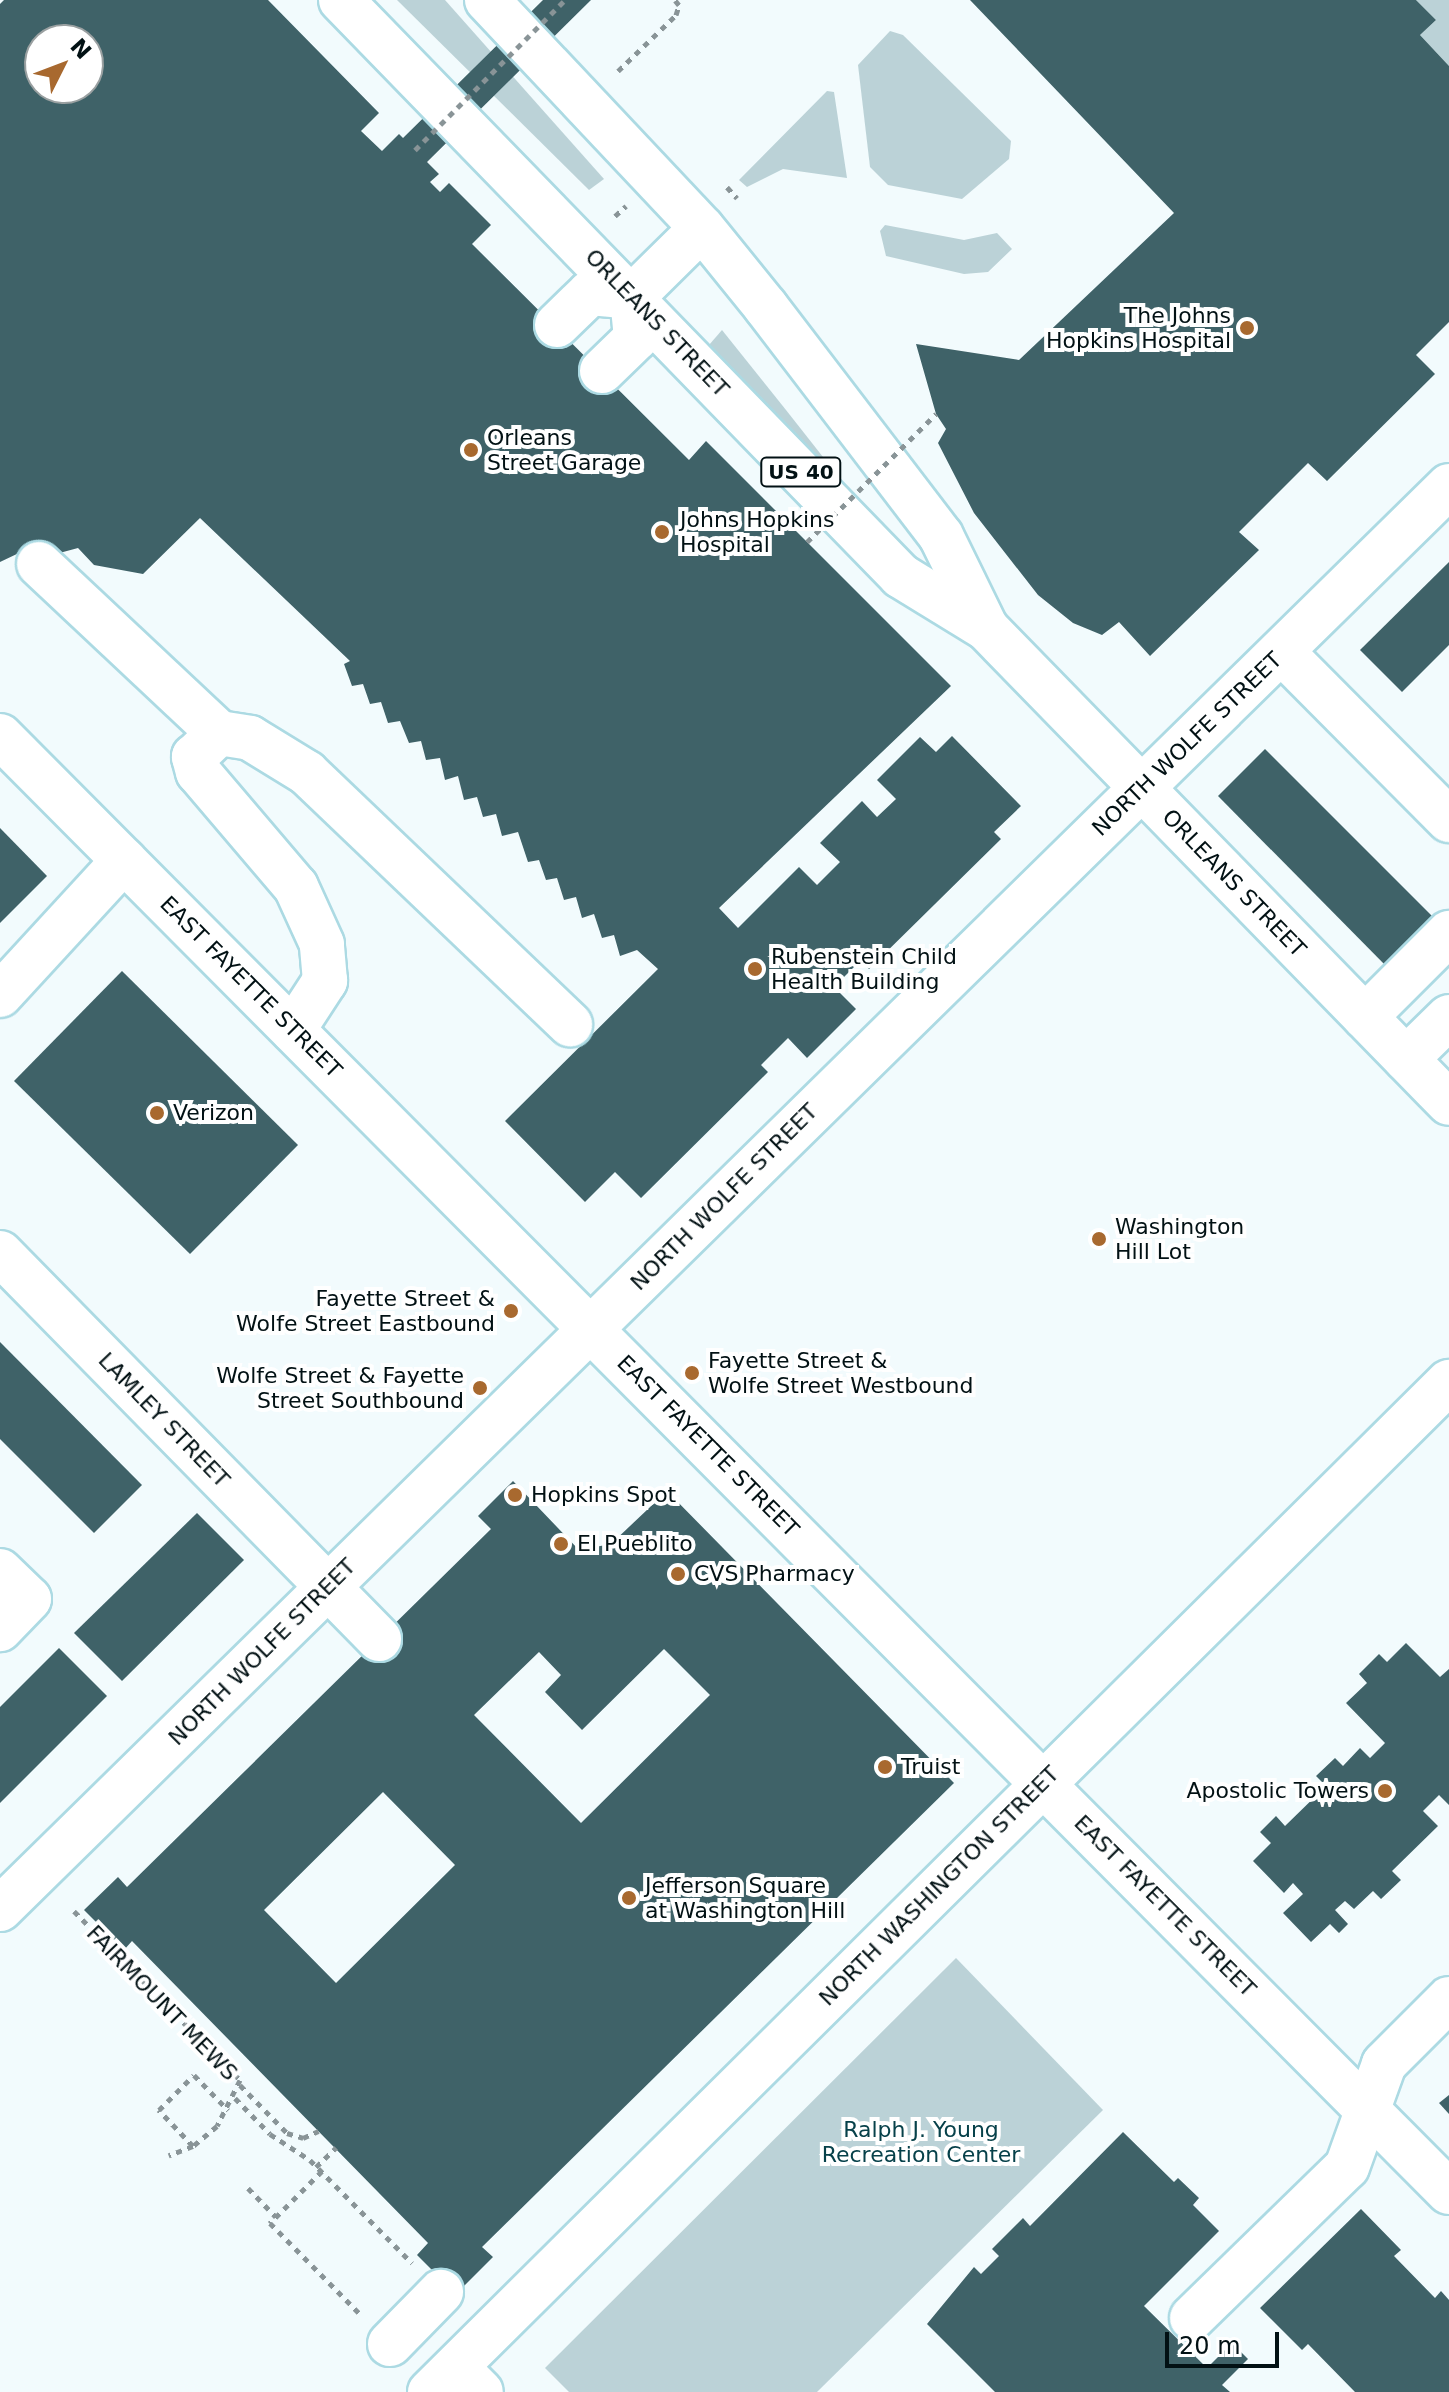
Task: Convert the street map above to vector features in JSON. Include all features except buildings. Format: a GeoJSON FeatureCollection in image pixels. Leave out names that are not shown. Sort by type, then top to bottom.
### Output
{"type":"FeatureCollection","features":[{"type":"Feature","properties":{"kind":"main road","name":"ORLEANS STREET"},"geometry":{"type":"LineString","coordinates":[[341,0],[901,576],[986,628],[1449,1103]]}},
{"type":"Feature","properties":{"kind":"main road","name":"ORLEANS STREET"},"geometry":{"type":"LineString","coordinates":[[487,0],[702,228],[941,536],[986,628]]}},
{"type":"Feature","properties":{"kind":"main road"},"geometry":{"type":"LineString","coordinates":[[632,297],[702,228]]}},
{"type":"Feature","properties":{"kind":"main road"},"geometry":{"type":"LineString","coordinates":[[557,325],[590,293],[632,297]]}},
{"type":"Feature","properties":{"kind":"main road"},"geometry":{"type":"LineString","coordinates":[[602,371],[636,338],[632,297]]}},
{"type":"Feature","properties":{"kind":"main road","name":"NORTH WOLFE STREET"},"geometry":{"type":"LineString","coordinates":[[0,1909],[1449,486]]}},
{"type":"Feature","properties":{"kind":"main road"},"geometry":{"type":"LineString","coordinates":[[39,564],[219,733],[250,738],[307,773],[570,1024]]}},
{"type":"Feature","properties":{"kind":"main road"},"geometry":{"type":"LineString","coordinates":[[1282,652],[1449,820]]}},
{"type":"Feature","properties":{"kind":"main road"},"geometry":{"type":"LineString","coordinates":[[219,733],[194,757],[198,772],[296,887],[322,944],[325,981],[293,1030]]}},
{"type":"Feature","properties":{"kind":"main road","name":"EAST FAYETTE STREET"},"geometry":{"type":"LineString","coordinates":[[0,736],[1449,2192]]}},
{"type":"Feature","properties":{"kind":"main road"},"geometry":{"type":"LineString","coordinates":[[0,995],[124,860]]}},
{"type":"Feature","properties":{"kind":"main road"},"geometry":{"type":"LineString","coordinates":[[1365,1017],[1449,933]]}},
{"type":"Feature","properties":{"kind":"main road"},"geometry":{"type":"LineString","coordinates":[[1406,1059],[1449,1017]]}},
{"type":"Feature","properties":{"kind":"main road","name":"LAMLEY STREET"},"geometry":{"type":"LineString","coordinates":[[0,1253],[379,1639]]}},
{"type":"Feature","properties":{"kind":"main road","name":"NORTH WASHINGTON STREET"},"geometry":{"type":"LineString","coordinates":[[456,2384],[1043,1783],[1449,1382]]}},
{"type":"Feature","properties":{"kind":"main road"},"geometry":{"type":"LineString","coordinates":[[0,1571],[29,1599],[0,1629]]}},
{"type":"Feature","properties":{"kind":"main road"},"geometry":{"type":"LineString","coordinates":[[1192,2318],[1347,2167],[1384,2064],[1449,1999]]}},
{"type":"Feature","properties":{"kind":"main road"},"geometry":{"type":"LineString","coordinates":[[390,2344],[441,2292]]}},
{"type":"Feature","properties":{"kind":"path"},"geometry":{"type":"LineString","coordinates":[[415,150],[565,0]]}},
{"type":"Feature","properties":{"kind":"path"},"geometry":{"type":"LineString","coordinates":[[618,71],[676,15],[679,5],[675,0]]}},
{"type":"Feature","properties":{"kind":"path"},"geometry":{"type":"LineString","coordinates":[[727,187],[737,198]]}},
{"type":"Feature","properties":{"kind":"path"},"geometry":{"type":"LineString","coordinates":[[807,542],[936,414]]}},
{"type":"Feature","properties":{"kind":"path","name":"FAIRMOUNT MEWS"},"geometry":{"type":"LineString","coordinates":[[74,1911],[240,2084],[228,2110],[193,2146],[169,2155]]}},
{"type":"Feature","properties":{"kind":"path","name":"FAIRMOUNT MEWS"},"geometry":{"type":"LineString","coordinates":[[193,2146],[159,2110],[194,2075],[228,2110]]}},
{"type":"Feature","properties":{"kind":"path"},"geometry":{"type":"LineString","coordinates":[[240,2084],[287,2133],[303,2138],[319,2131]]}},
{"type":"Feature","properties":{"kind":"path","name":"FAIRMOUNT MEWS"},"geometry":{"type":"LineString","coordinates":[[235,2098],[270,2134],[319,2169],[441,2292]]}},
{"type":"Feature","properties":{"kind":"path"},"geometry":{"type":"LineString","coordinates":[[336,2148],[270,2223],[390,2344]]}},
{"type":"Feature","properties":{"kind":"path"},"geometry":{"type":"LineString","coordinates":[[248,2188],[276,2217]]}},
{"type":"Feature","properties":{"kind":"green space"},"geometry":{"type":"Polygon","coordinates":[[[397,0],[445,0],[604,179],[589,190],[397,0]]]}},
{"type":"Feature","properties":{"kind":"green space"},"geometry":{"type":"Polygon","coordinates":[[[1416,0],[1449,0],[1449,66],[1420,35],[1436,20],[1416,0]]]}},
{"type":"Feature","properties":{"kind":"green space"},"geometry":{"type":"Polygon","coordinates":[[[890,31],[903,35],[1011,141],[1009,159],[962,199],[888,185],[870,167],[858,65],[890,31]]]}},
{"type":"Feature","properties":{"kind":"green space"},"geometry":{"type":"Polygon","coordinates":[[[827,91],[834,92],[847,178],[783,169],[747,187],[739,180],[827,91]]]}},
{"type":"Feature","properties":{"kind":"green space"},"geometry":{"type":"Polygon","coordinates":[[[885,225],[964,240],[997,233],[1012,249],[988,272],[964,274],[886,256],[880,231],[885,225]]]}},
{"type":"Feature","properties":{"kind":"green space"},"geometry":{"type":"Polygon","coordinates":[[[722,330],[786,410],[849,490],[709,345],[722,330]]]}},
{"type":"Feature","properties":{"kind":"green space","name":"Ralph J. Young Recreation Center"},"geometry":{"type":"Polygon","coordinates":[[[956,1958],[1103,2110],[817,2392],[569,2392],[545,2368],[956,1958]]]}},
{"type":"Feature","properties":{"kind":"place","name":"The Johns Hopkins Hospital"},"geometry":{"type":"Point","coordinates":[1247,328]}},
{"type":"Feature","properties":{"kind":"place","name":"Orleans Street Garage"},"geometry":{"type":"Point","coordinates":[471,450]}},
{"type":"Feature","properties":{"kind":"place","name":"Johns Hopkins Hospital"},"geometry":{"type":"Point","coordinates":[662,532]}},
{"type":"Feature","properties":{"kind":"place","name":"Rubenstein Child Health Building"},"geometry":{"type":"Point","coordinates":[755,969]}},
{"type":"Feature","properties":{"kind":"place","name":"Verizon"},"geometry":{"type":"Point","coordinates":[157,1113]}},
{"type":"Feature","properties":{"kind":"place","name":"Washington Hill Lot"},"geometry":{"type":"Point","coordinates":[1099,1239]}},
{"type":"Feature","properties":{"kind":"place","name":"Fayette Street & Wolfe Street Eastbound"},"geometry":{"type":"Point","coordinates":[511,1311]}},
{"type":"Feature","properties":{"kind":"place","name":"Fayette Street & Wolfe Street Westbound"},"geometry":{"type":"Point","coordinates":[692,1373]}},
{"type":"Feature","properties":{"kind":"place","name":"Wolfe Street & Fayette Street Southbound"},"geometry":{"type":"Point","coordinates":[480,1388]}},
{"type":"Feature","properties":{"kind":"place","name":"Hopkins Spot"},"geometry":{"type":"Point","coordinates":[515,1495]}},
{"type":"Feature","properties":{"kind":"place","name":"El Pueblito"},"geometry":{"type":"Point","coordinates":[561,1544]}},
{"type":"Feature","properties":{"kind":"place","name":"CVS Pharmacy"},"geometry":{"type":"Point","coordinates":[678,1574]}},
{"type":"Feature","properties":{"kind":"place","name":"Truist"},"geometry":{"type":"Point","coordinates":[885,1767]}},
{"type":"Feature","properties":{"kind":"place","name":"Apostolic Towers"},"geometry":{"type":"Point","coordinates":[1385,1791]}},
{"type":"Feature","properties":{"kind":"place","name":"Jefferson Square at Washington Hill"},"geometry":{"type":"Point","coordinates":[629,1898]}}]}
